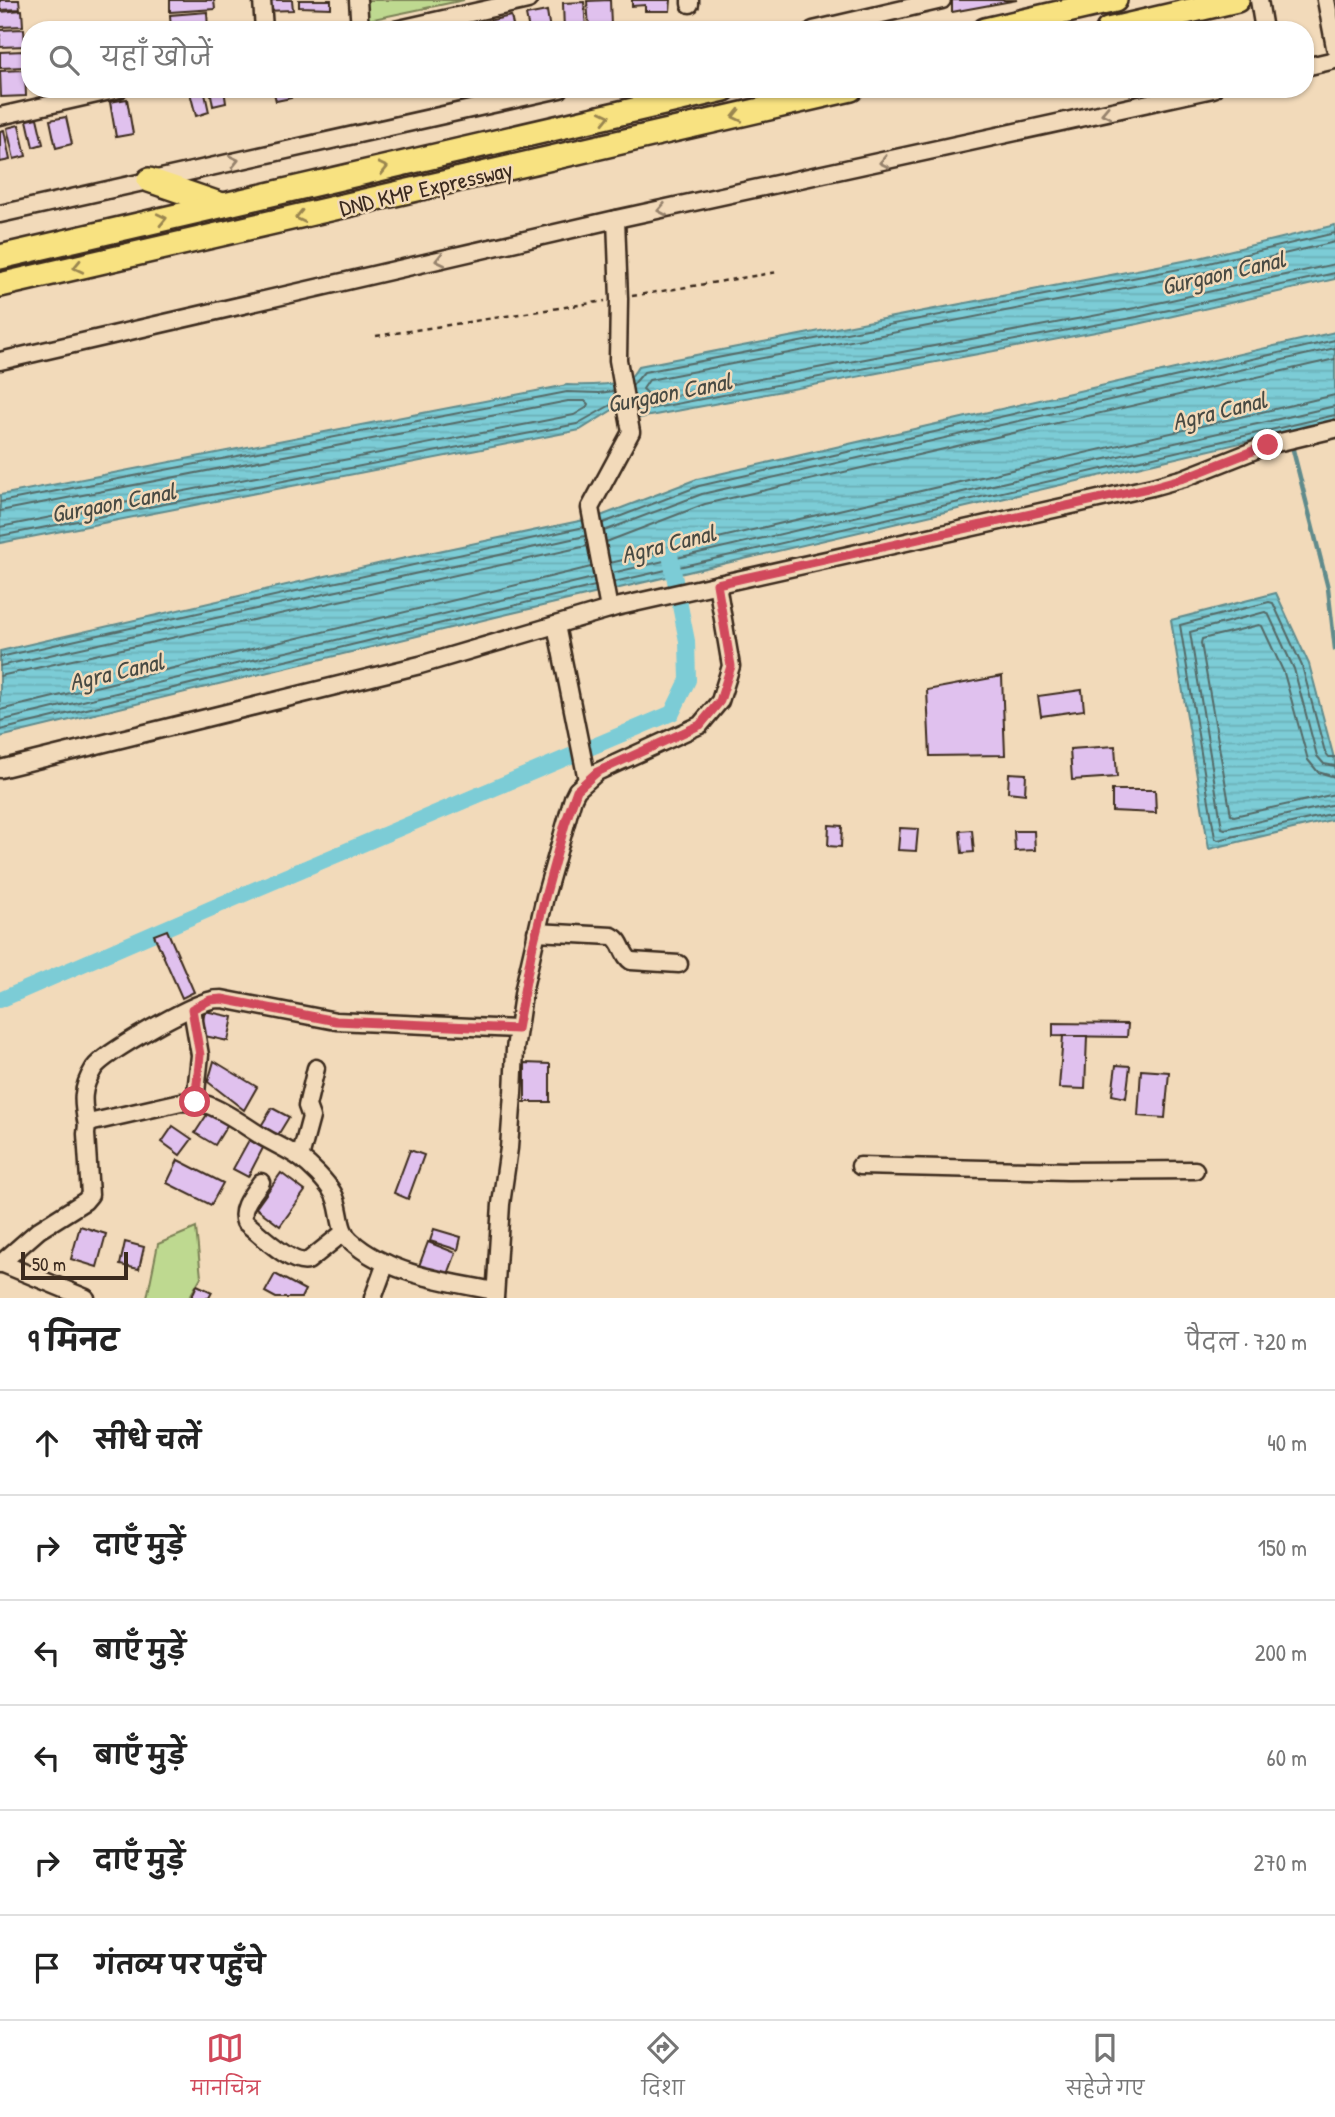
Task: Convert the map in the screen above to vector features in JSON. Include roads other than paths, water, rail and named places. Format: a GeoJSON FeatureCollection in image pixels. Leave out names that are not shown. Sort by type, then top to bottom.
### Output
{"type":"FeatureCollection","features":[{"type":"Feature","properties":{"kind":"highway"},"geometry":{"type":"LineString","coordinates":[[1024,21],[1115,0]]}},
{"type":"Feature","properties":{"kind":"highway"},"geometry":{"type":"LineString","coordinates":[[1146,21],[1235,0]]}},
{"type":"Feature","properties":{"kind":"highway","name":"DND KMP Expressway"},"geometry":{"type":"LineString","coordinates":[[0,257],[685,98]]}},
{"type":"Feature","properties":{"kind":"highway","name":"DND KMP Expressway"},"geometry":{"type":"LineString","coordinates":[[0,285],[812,98]]}},
{"type":"Feature","properties":{"kind":"highway"},"geometry":{"type":"LineString","coordinates":[[149,180],[223,205]]}},
{"type":"Feature","properties":{"kind":"street"},"geometry":{"type":"LineString","coordinates":[[262,0],[263,21]]}},
{"type":"Feature","properties":{"kind":"street"},"geometry":{"type":"LineString","coordinates":[[358,0],[359,21]]}},
{"type":"Feature","properties":{"kind":"street"},"geometry":{"type":"LineString","coordinates":[[435,21],[528,0]]}},
{"type":"Feature","properties":{"kind":"street"},"geometry":{"type":"LineString","coordinates":[[852,21],[942,0]]}},
{"type":"Feature","properties":{"kind":"street"},"geometry":{"type":"LineString","coordinates":[[1259,0],[1262,21]]}},
{"type":"Feature","properties":{"kind":"street"},"geometry":{"type":"LineString","coordinates":[[1326,0],[1335,47]]}},
{"type":"Feature","properties":{"kind":"street"},"geometry":{"type":"LineString","coordinates":[[1314,65],[1335,60]]}},
{"type":"Feature","properties":{"kind":"street"},"geometry":{"type":"LineString","coordinates":[[0,116],[79,98]]}},
{"type":"Feature","properties":{"kind":"street"},"geometry":{"type":"LineString","coordinates":[[0,214],[519,98]]}},
{"type":"Feature","properties":{"kind":"street"},"geometry":{"type":"LineString","coordinates":[[0,361],[616,219],[1172,98]]}},
{"type":"Feature","properties":{"kind":"street"},"geometry":{"type":"LineString","coordinates":[[609,609],[590,508],[631,432],[618,360],[616,219]]}},
{"type":"Feature","properties":{"kind":"street"},"geometry":{"type":"LineString","coordinates":[[0,769],[373,677],[672,593],[1152,487],[1184,478],[1268,445],[1332,430]]}},
{"type":"Feature","properties":{"kind":"street"},"geometry":{"type":"LineString","coordinates":[[87,1125],[181,1102],[195,1102],[218,1109],[300,1158],[329,1187],[335,1196],[343,1233],[353,1244],[386,1263],[495,1295],[517,1029],[536,932],[573,798],[577,790],[597,772],[700,725],[720,701],[731,666],[717,584]]}},
{"type":"Feature","properties":{"kind":"street"},"geometry":{"type":"LineString","coordinates":[[555,625],[587,780]]}},
{"type":"Feature","properties":{"kind":"street"},"geometry":{"type":"LineString","coordinates":[[536,932],[612,936],[620,942],[631,961],[679,964]]}},
{"type":"Feature","properties":{"kind":"street"},"geometry":{"type":"LineString","coordinates":[[86,1298],[1,1264],[39,1230],[85,1201],[90,1195],[83,1093],[100,1060],[132,1040],[210,1000],[222,999],[336,1021],[517,1029]]}},
{"type":"Feature","properties":{"kind":"street"},"geometry":{"type":"LineString","coordinates":[[192,1009],[200,1055],[195,1102]]}},
{"type":"Feature","properties":{"kind":"street"},"geometry":{"type":"LineString","coordinates":[[300,1158],[311,1117],[307,1106],[316,1068]]}},
{"type":"Feature","properties":{"kind":"street"},"geometry":{"type":"LineString","coordinates":[[860,1166],[1068,1171],[1195,1170]]}},
{"type":"Feature","properties":{"kind":"street"},"geometry":{"type":"LineString","coordinates":[[261,1182],[245,1206],[243,1218],[293,1260],[308,1261],[343,1233]]}},
{"type":"Feature","properties":{"kind":"street"},"geometry":{"type":"LineString","coordinates":[[373,1298],[386,1263]]}},
{"type":"Feature","properties":{"kind":"water","name":"Gurgaon Canal"},"geometry":{"type":"Polygon","coordinates":[[[1335,225],[1335,279],[1138,324],[639,418],[637,405],[614,409],[580,430],[0,543],[0,495],[567,385],[628,381],[639,366],[1199,258],[1335,225]]]}},
{"type":"Feature","properties":{"kind":"water","name":"Agra Canal"},"geometry":{"type":"Polygon","coordinates":[[[1335,332],[1335,421],[508,614],[0,737],[0,651],[382,563],[598,517],[697,479],[1335,332]]]}},
{"type":"Feature","properties":{"kind":"water"},"geometry":{"type":"Polygon","coordinates":[[[1276,593],[1309,664],[1335,762],[1335,819],[1209,849],[1171,620],[1276,593]]]}},
{"type":"Feature","properties":{"kind":"waterway"},"geometry":{"type":"LineString","coordinates":[[1291,442],[1328,588],[1335,649]]}},
{"type":"Feature","properties":{"kind":"waterway","name":"Agra Canal"},"geometry":{"type":"LineString","coordinates":[[0,1000],[672,713],[688,680],[687,641],[670,555]]}}]}
